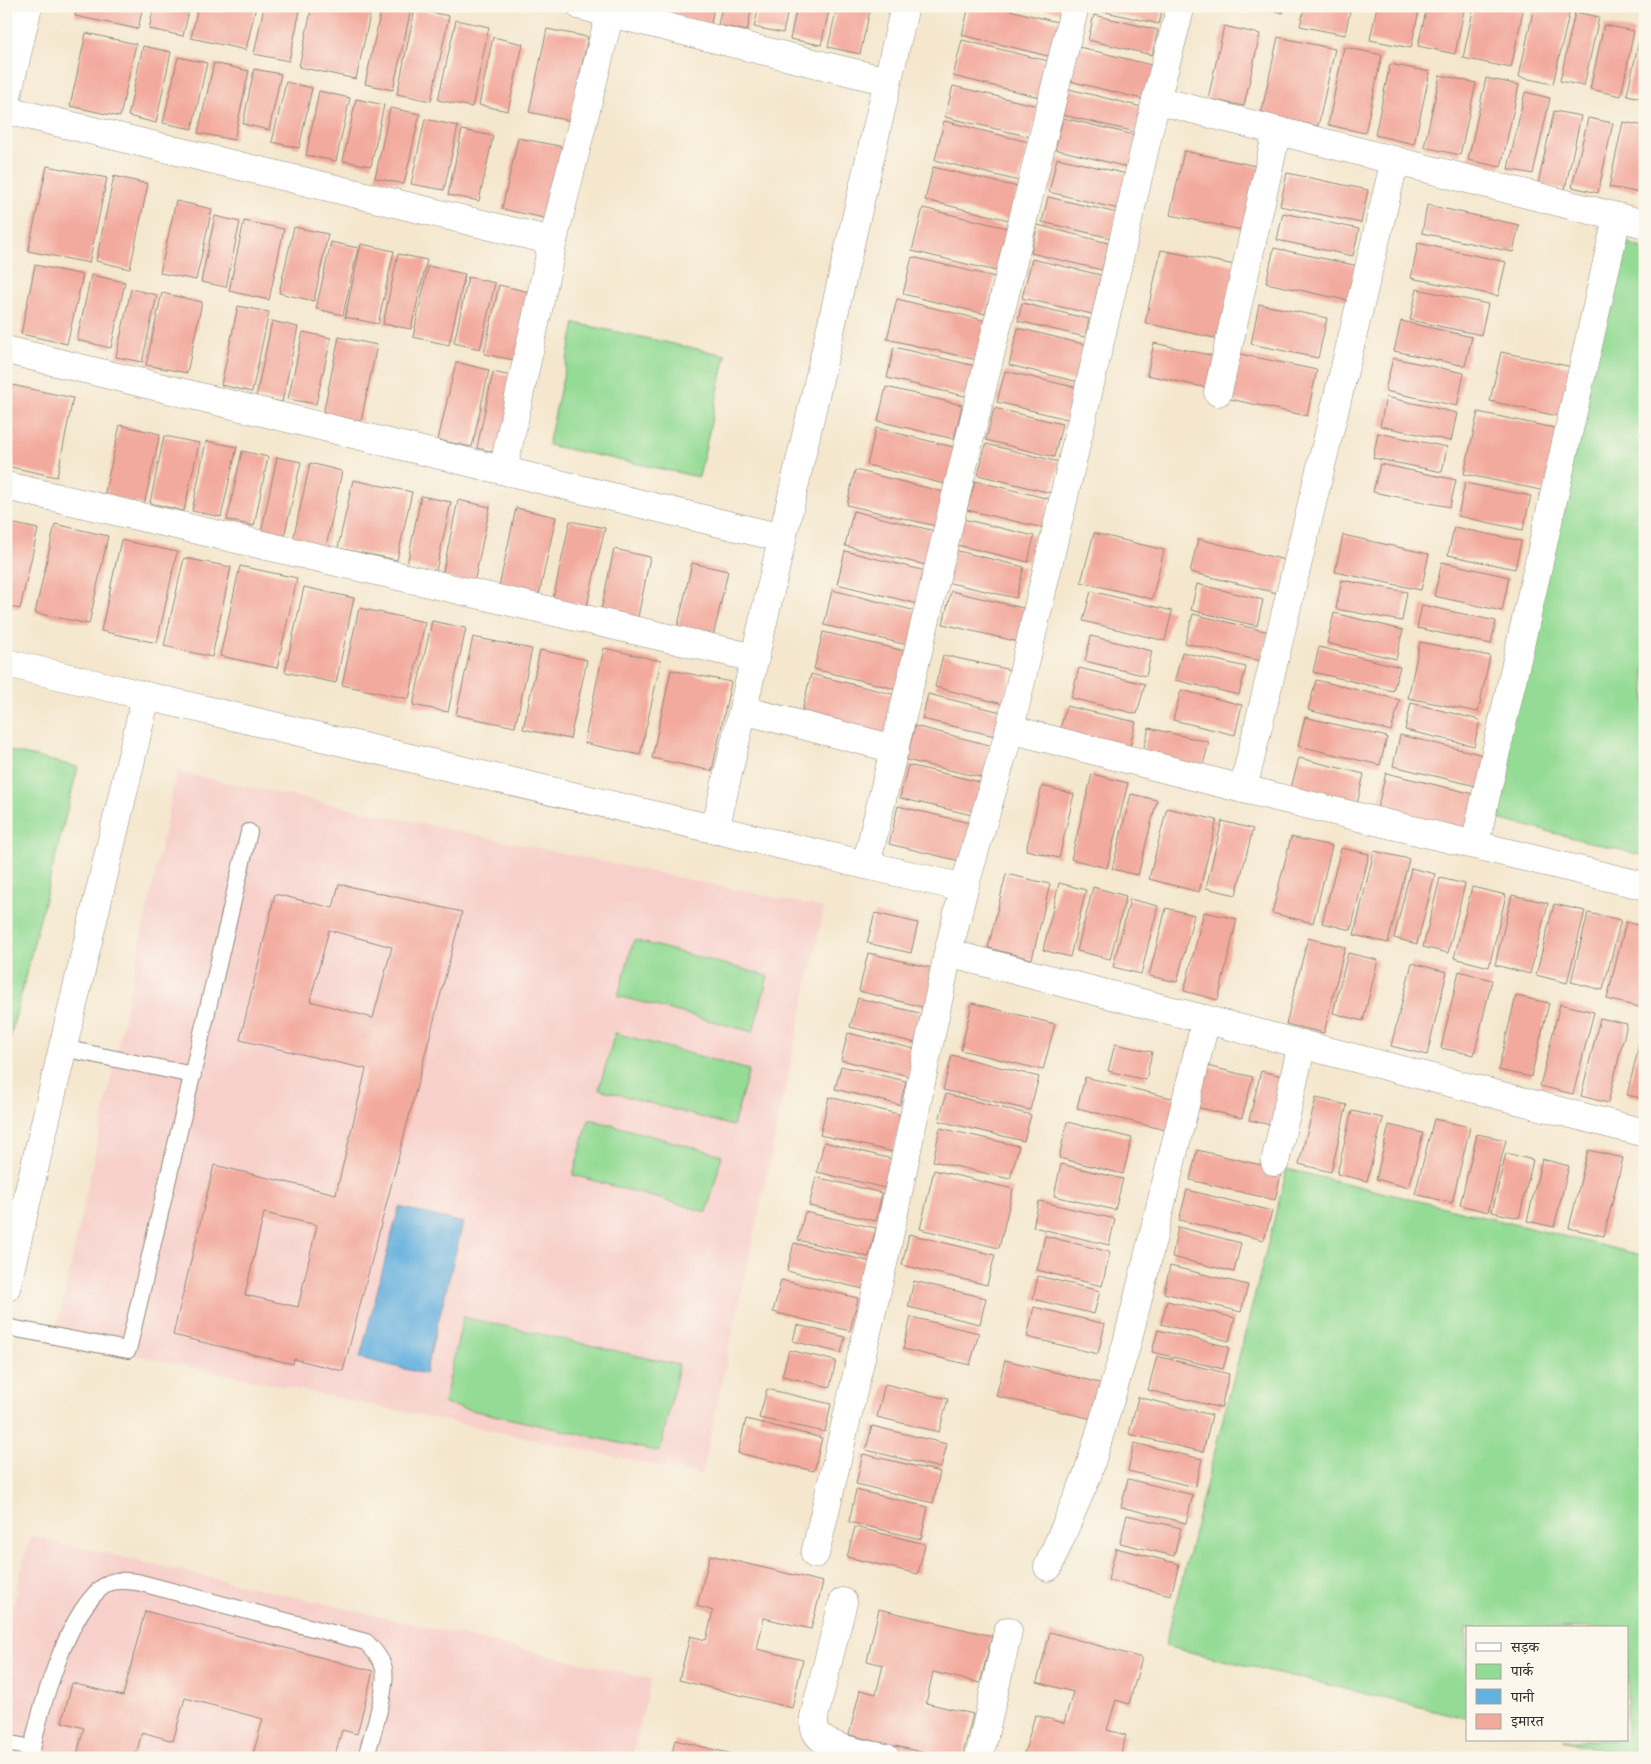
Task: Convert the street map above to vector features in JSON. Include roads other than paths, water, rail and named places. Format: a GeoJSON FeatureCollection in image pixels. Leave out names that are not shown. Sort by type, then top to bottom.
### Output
{"type":"FeatureCollection","features":[{"type":"Feature","properties":{"kind":"street"},"geometry":{"type":"LineString","coordinates":[[6,101],[28,6]]}},
{"type":"Feature","properties":{"kind":"street"},"geometry":{"type":"LineString","coordinates":[[581,6],[888,81]]}},
{"type":"Feature","properties":{"kind":"street"},"geometry":{"type":"LineString","coordinates":[[716,830],[904,6]]}},
{"type":"Feature","properties":{"kind":"street"},"geometry":{"type":"LineString","coordinates":[[866,865],[1075,6]]}},
{"type":"Feature","properties":{"kind":"street"},"geometry":{"type":"LineString","coordinates":[[815,1554],[886,1251],[948,953],[964,888],[1010,729],[1156,100],[1181,6]]}},
{"type":"Feature","properties":{"kind":"street"},"geometry":{"type":"LineString","coordinates":[[503,470],[553,241],[610,13]]}},
{"type":"Feature","properties":{"kind":"street"},"geometry":{"type":"LineString","coordinates":[[1156,100],[1645,224]]}},
{"type":"Feature","properties":{"kind":"street"},"geometry":{"type":"LineString","coordinates":[[6,110],[553,241]]}},
{"type":"Feature","properties":{"kind":"street"},"geometry":{"type":"LineString","coordinates":[[1218,392],[1277,131]]}},
{"type":"Feature","properties":{"kind":"street"},"geometry":{"type":"LineString","coordinates":[[1243,789],[1395,160]]}},
{"type":"Feature","properties":{"kind":"street"},"geometry":{"type":"LineString","coordinates":[[1475,844],[1617,218]]}},
{"type":"Feature","properties":{"kind":"street"},"geometry":{"type":"LineString","coordinates":[[6,350],[782,538]]}},
{"type":"Feature","properties":{"kind":"street"},"geometry":{"type":"LineString","coordinates":[[6,486],[754,658]]}},
{"type":"Feature","properties":{"kind":"street"},"geometry":{"type":"LineString","coordinates":[[6,663],[964,888]]}},
{"type":"Feature","properties":{"kind":"street"},"geometry":{"type":"LineString","coordinates":[[6,1288],[146,696]]}},
{"type":"Feature","properties":{"kind":"street"},"geometry":{"type":"LineString","coordinates":[[743,710],[895,749]]}},
{"type":"Feature","properties":{"kind":"street"},"geometry":{"type":"LineString","coordinates":[[1010,729],[1243,789],[1645,886]]}},
{"type":"Feature","properties":{"kind":"street"},"geometry":{"type":"LineString","coordinates":[[948,953],[1645,1133]]}},
{"type":"Feature","properties":{"kind":"street"},"geometry":{"type":"LineString","coordinates":[[1048,1567],[1086,1476],[1127,1343],[1206,1019]]}},
{"type":"Feature","properties":{"kind":"street"},"geometry":{"type":"LineString","coordinates":[[1275,1162],[1302,1044]]}},
{"type":"Feature","properties":{"kind":"street"},"geometry":{"type":"LineString","coordinates":[[843,1602],[814,1717],[815,1730],[824,1741],[839,1753],[886,1758]]}},
{"type":"Feature","properties":{"kind":"street"},"geometry":{"type":"LineString","coordinates":[[979,1758],[1008,1631]]}},
{"type":"Feature","properties":{"kind":"lane"},"geometry":{"type":"LineString","coordinates":[[6,1327],[128,1350],[250,832]]}},
{"type":"Feature","properties":{"kind":"lane"},"geometry":{"type":"LineString","coordinates":[[63,1048],[193,1075]]}},
{"type":"Feature","properties":{"kind":"lane"},"geometry":{"type":"LineString","coordinates":[[6,1743],[31,1753],[44,1702],[67,1637],[91,1597],[108,1583],[120,1581],[137,1582],[366,1642],[375,1652],[384,1669],[383,1690],[366,1758]]}},
{"type":"Feature","properties":{"kind":"water"},"geometry":{"type":"Polygon","coordinates":[[[399,1207],[463,1223],[425,1374],[360,1358],[399,1207]]]}}]}
